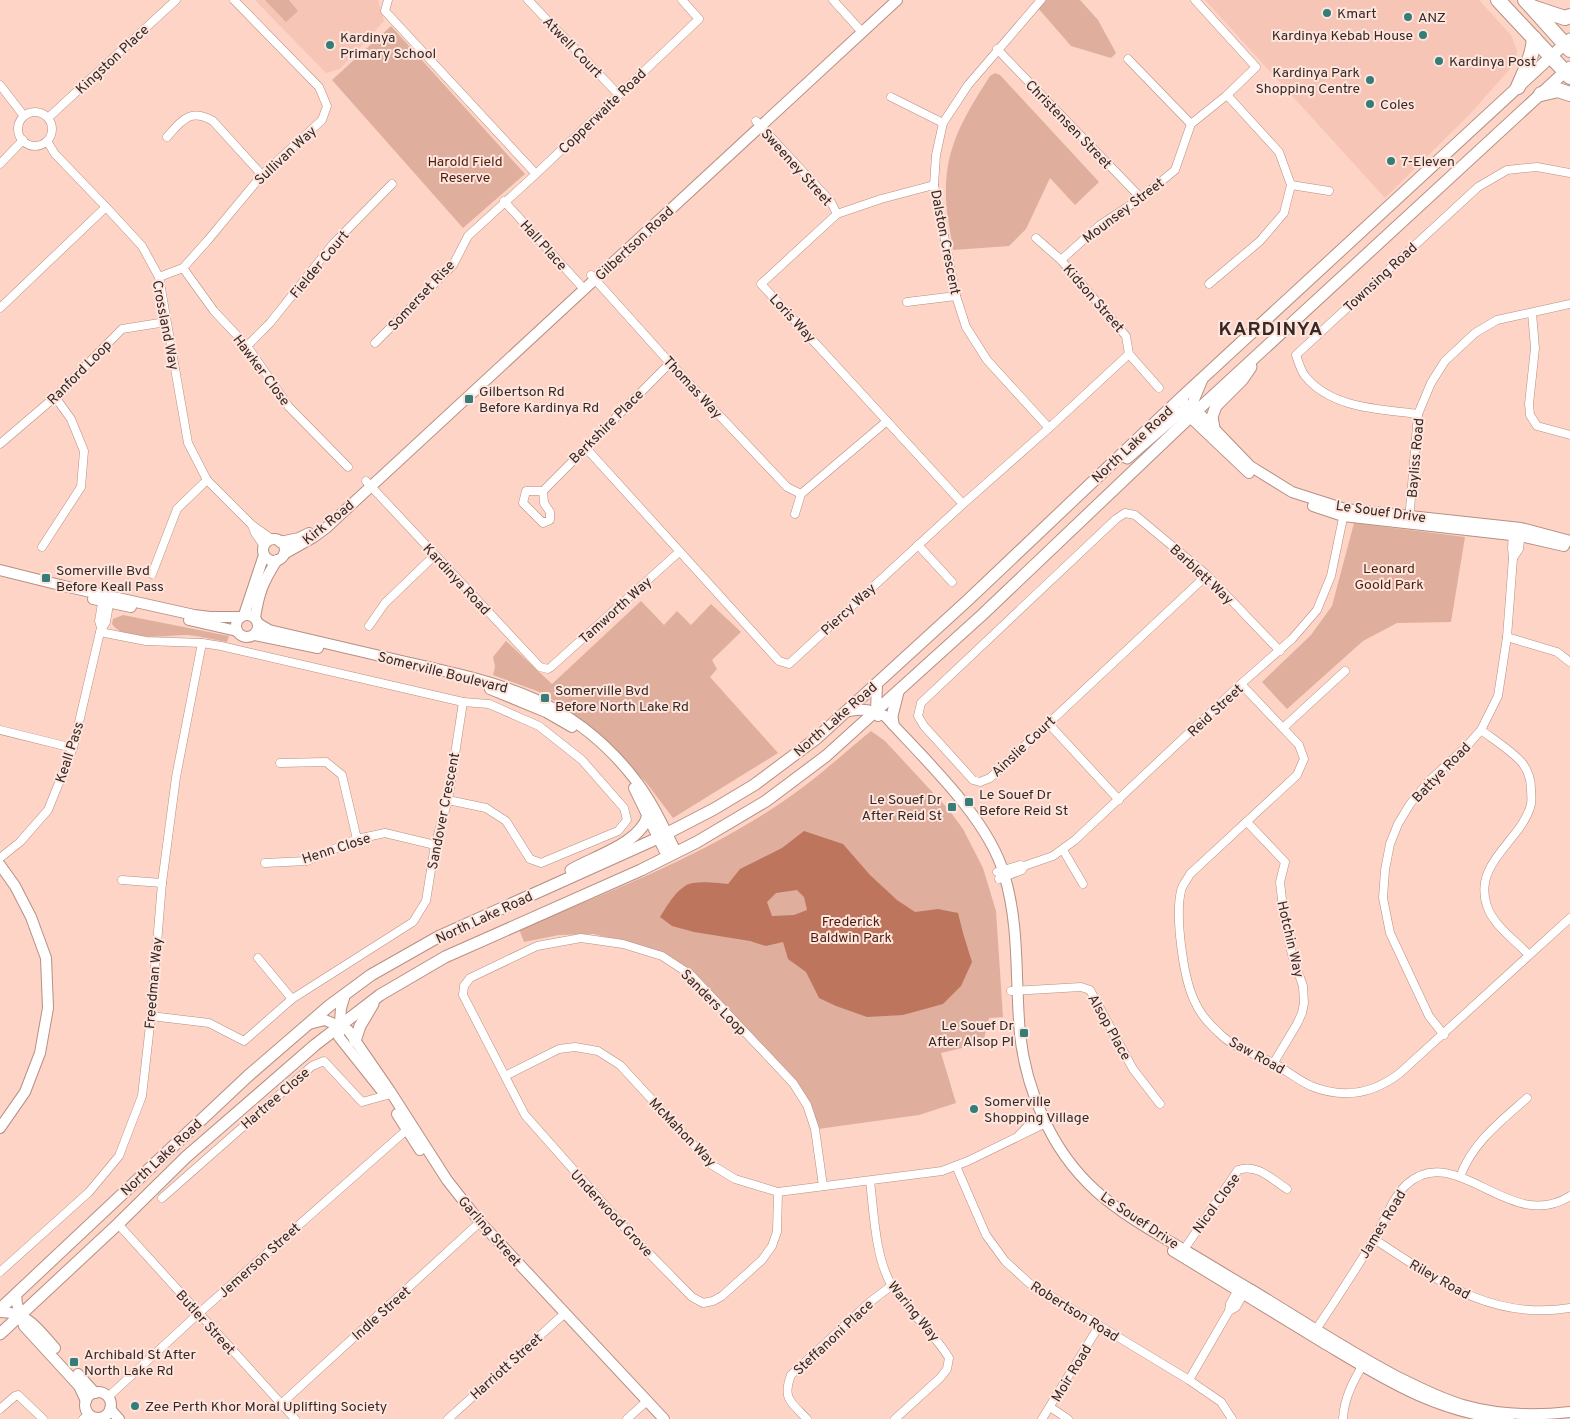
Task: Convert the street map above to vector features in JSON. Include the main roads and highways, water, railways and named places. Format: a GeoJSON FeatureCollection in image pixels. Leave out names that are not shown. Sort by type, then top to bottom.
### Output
{"type":"FeatureCollection","features":[{"type":"Feature","properties":{"kind":"highway"},"geometry":{"type":"LineString","coordinates":[[1498,0],[1568,72]]}},
{"type":"Feature","properties":{"kind":"highway"},"geometry":{"type":"LineString","coordinates":[[1528,3],[1565,18],[1570,16]]}},
{"type":"Feature","properties":{"kind":"highway"},"geometry":{"type":"LineString","coordinates":[[1528,3],[1568,44]]}},
{"type":"Feature","properties":{"kind":"highway"},"geometry":{"type":"LineString","coordinates":[[1518,87],[1530,58],[1534,38]]}},
{"type":"Feature","properties":{"kind":"highway"},"geometry":{"type":"LineString","coordinates":[[1541,94],[1558,90],[1570,94]]}},
{"type":"Feature","properties":{"kind":"main road","name":"North Lake Road"},"geometry":{"type":"LineString","coordinates":[[0,1310],[248,1076],[345,994],[371,976],[438,937],[663,836],[754,785],[817,738],[876,682],[968,600],[1182,397],[1551,56],[1568,44]]}},
{"type":"Feature","properties":{"kind":"main road","name":"North Lake Road"},"geometry":{"type":"LineString","coordinates":[[0,1334],[118,1224],[186,1157],[340,1026],[380,995],[445,957],[632,874],[711,834],[766,801],[826,756],[989,608],[1191,413],[1260,353],[1541,94],[1568,72]]}},
{"type":"Feature","properties":{"kind":"main road"},"geometry":{"type":"LineString","coordinates":[[1214,428],[1212,417],[1216,406],[1242,380],[1260,353]]}},
{"type":"Feature","properties":{"kind":"main road"},"geometry":{"type":"LineString","coordinates":[[1108,467],[1131,456],[1179,413],[1191,413]]}},
{"type":"Feature","properties":{"kind":"main road"},"geometry":{"type":"LineString","coordinates":[[893,724],[892,716],[898,692]]}},
{"type":"Feature","properties":{"kind":"main road"},"geometry":{"type":"LineString","coordinates":[[550,886],[561,876],[634,837],[643,828],[648,815]]}},
{"type":"Feature","properties":{"kind":"main road"},"geometry":{"type":"LineString","coordinates":[[355,1041],[360,1026],[380,995]]}},
{"type":"Feature","properties":{"kind":"place","name":"Kmart"},"geometry":{"type":"Point","coordinates":[1327,13]}},
{"type":"Feature","properties":{"kind":"place","name":"ANZ"},"geometry":{"type":"Point","coordinates":[1408,17]}},
{"type":"Feature","properties":{"kind":"place","name":"Kardinya Kebab House"},"geometry":{"type":"Point","coordinates":[1423,35]}},
{"type":"Feature","properties":{"kind":"place","name":"Kardinya Primary School"},"geometry":{"type":"Point","coordinates":[330,45]}},
{"type":"Feature","properties":{"kind":"place","name":"Kardinya Post"},"geometry":{"type":"Point","coordinates":[1439,61]}},
{"type":"Feature","properties":{"kind":"place","name":"Kardinya Park Shopping Centre"},"geometry":{"type":"Point","coordinates":[1370,80]}},
{"type":"Feature","properties":{"kind":"place","name":"Coles"},"geometry":{"type":"Point","coordinates":[1370,104]}},
{"type":"Feature","properties":{"kind":"place","name":"7-Eleven"},"geometry":{"type":"Point","coordinates":[1391,161]}},
{"type":"Feature","properties":{"kind":"place","name":"Gilbertson Rd Before Kardinya Rd"},"geometry":{"type":"Point","coordinates":[469,399]}},
{"type":"Feature","properties":{"kind":"place","name":"Somerville Bvd Before Keall Pass"},"geometry":{"type":"Point","coordinates":[46,578]}},
{"type":"Feature","properties":{"kind":"place","name":"Somerville Bvd Before North Lake Rd"},"geometry":{"type":"Point","coordinates":[545,698]}},
{"type":"Feature","properties":{"kind":"place","name":"Le Souef Dr Before Reid St"},"geometry":{"type":"Point","coordinates":[969,802]}},
{"type":"Feature","properties":{"kind":"place","name":"Le Souef Dr After Reid St"},"geometry":{"type":"Point","coordinates":[952,807]}},
{"type":"Feature","properties":{"kind":"place","name":"Le Souef Dr After Alsop Pl"},"geometry":{"type":"Point","coordinates":[1024,1033]}},
{"type":"Feature","properties":{"kind":"place","name":"Somerville Shopping Village"},"geometry":{"type":"Point","coordinates":[974,1109]}},
{"type":"Feature","properties":{"kind":"place","name":"Archibald St After North Lake Rd"},"geometry":{"type":"Point","coordinates":[74,1362]}},
{"type":"Feature","properties":{"kind":"place","name":"Zee Perth Khor Moral Uplifting Society"},"geometry":{"type":"Point","coordinates":[135,1406]}},
{"type":"Feature","properties":{"kind":"district","name":"KARDINYA"},"geometry":{"type":"Point","coordinates":[1271,328]}},
{"type":"Feature","properties":{"kind":"park label","name":"Harold Field Reserve"},"geometry":{"type":"Point","coordinates":[465,170]}},
{"type":"Feature","properties":{"kind":"park label","name":"Leonard Goold Park"},"geometry":{"type":"Point","coordinates":[1389,576]}},
{"type":"Feature","properties":{"kind":"park label","name":"Frederick Baldwin Park"},"geometry":{"type":"Point","coordinates":[851,930]}}]}
